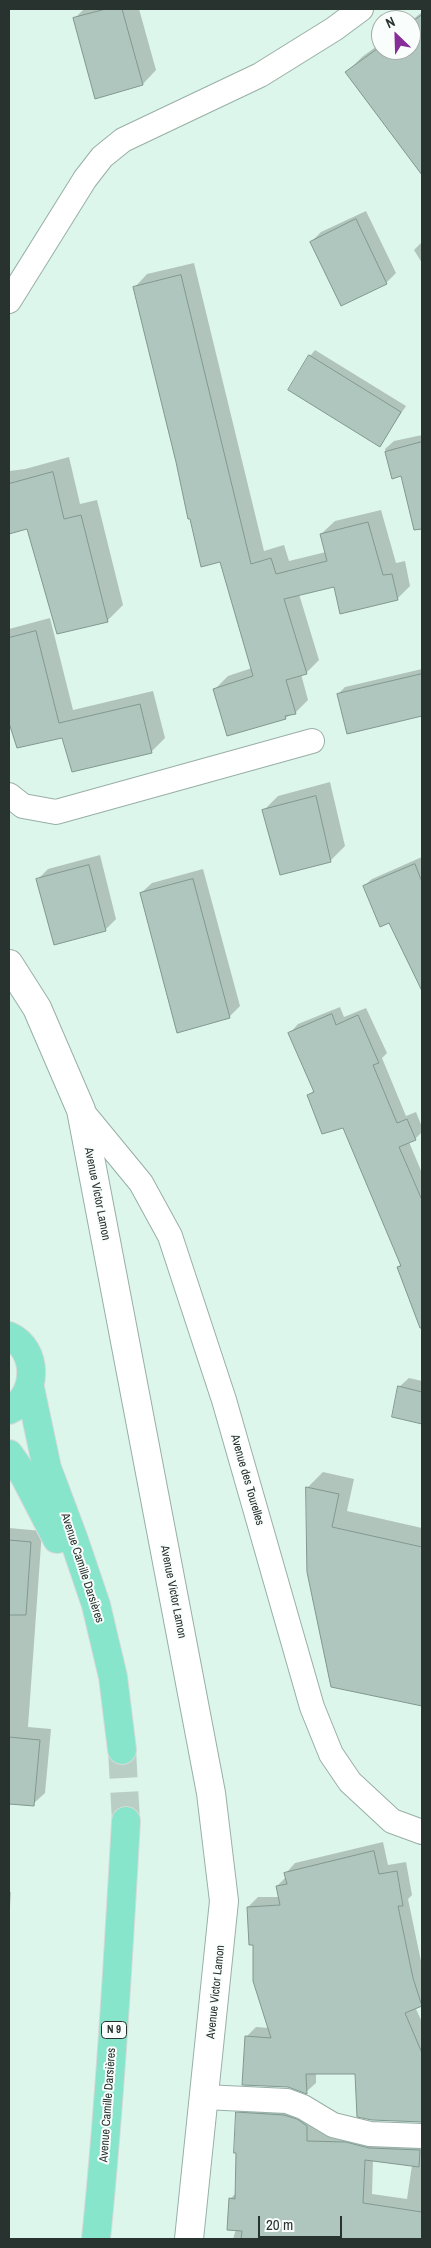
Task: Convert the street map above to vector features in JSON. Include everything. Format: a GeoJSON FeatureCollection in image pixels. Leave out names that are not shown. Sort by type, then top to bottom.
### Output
{"type":"FeatureCollection","features":[{"type":"Feature","properties":{"kind":"main road"},"geometry":{"type":"LineString","coordinates":[[9,1319],[16,1342]]}},
{"type":"Feature","properties":{"kind":"main road","name":"Avenue Camille Darsières"},"geometry":{"type":"LineString","coordinates":[[9,1454],[25,1477],[49,1520],[71,1571],[97,1669],[115,1752],[113,1677],[96,1605],[47,1468],[30,1388],[32,1374],[30,1360],[16,1342]]}},
{"type":"Feature","properties":{"kind":"main road"},"geometry":{"type":"LineString","coordinates":[[9,1410],[23,1400],[30,1388]]}},
{"type":"Feature","properties":{"kind":"main road","name":"Avenue Camille Darsières"},"geometry":{"type":"LineString","coordinates":[[82,2239],[118,1821],[109,2105],[96,2239]]}},
{"type":"Feature","properties":{"kind":"street"},"geometry":{"type":"LineString","coordinates":[[9,301],[85,179],[102,157],[123,140],[260,74],[334,29],[361,9]]}},
{"type":"Feature","properties":{"kind":"street"},"geometry":{"type":"LineString","coordinates":[[9,795],[23,806],[56,812],[312,741]]}},
{"type":"Feature","properties":{"kind":"street","name":"Avenue Victor Lamon"},"geometry":{"type":"LineString","coordinates":[[9,964],[37,1008],[81,1110],[211,1793],[224,1901],[189,2239]]}},
{"type":"Feature","properties":{"kind":"street","name":"Avenue des Tourelles"},"geometry":{"type":"LineString","coordinates":[[81,1110],[141,1183],[170,1236],[224,1400],[312,1707],[331,1754],[350,1782],[371,1803],[392,1820],[422,1832]]}},
{"type":"Feature","properties":{"kind":"street"},"geometry":{"type":"LineString","coordinates":[[204,2097],[287,2101],[303,2107],[333,2125],[370,2134],[422,2136]]}},
{"type":"Feature","properties":{"kind":"building"},"geometry":{"type":"Polygon","coordinates":[[[106,9],[122,9],[143,85],[95,99],[73,18],[106,9]]]}},
{"type":"Feature","properties":{"kind":"building"},"geometry":{"type":"Polygon","coordinates":[[[421,16],[422,175],[345,72],[371,53],[371,60],[421,60],[421,16]]]}},
{"type":"Feature","properties":{"kind":"building"},"geometry":{"type":"Polygon","coordinates":[[[356,219],[387,284],[341,306],[310,242],[356,219]]]}},
{"type":"Feature","properties":{"kind":"building"},"geometry":{"type":"Polygon","coordinates":[[[181,275],[251,564],[271,558],[276,574],[327,561],[320,534],[368,522],[383,575],[392,574],[398,600],[340,614],[334,587],[284,599],[307,674],[286,680],[296,714],[285,716],[286,719],[227,736],[213,689],[253,676],[220,562],[201,567],[133,287],[181,275]]]}},
{"type":"Feature","properties":{"kind":"building"},"geometry":{"type":"Polygon","coordinates":[[[309,355],[401,412],[380,447],[288,390],[309,355]]]}},
{"type":"Feature","properties":{"kind":"building"},"geometry":{"type":"Polygon","coordinates":[[[422,442],[422,529],[414,530],[401,476],[392,479],[385,452],[422,442]]]}},
{"type":"Feature","properties":{"kind":"building"},"geometry":{"type":"Polygon","coordinates":[[[53,472],[64,519],[81,515],[108,622],[57,634],[27,529],[9,534],[9,484],[53,472]]]}},
{"type":"Feature","properties":{"kind":"building"},"geometry":{"type":"Polygon","coordinates":[[[36,631],[59,723],[140,704],[152,753],[72,772],[62,738],[17,748],[9,723],[9,638],[36,631]]]}},
{"type":"Feature","properties":{"kind":"building"},"geometry":{"type":"Polygon","coordinates":[[[422,674],[422,716],[347,734],[337,694],[422,674]]]}},
{"type":"Feature","properties":{"kind":"building"},"geometry":{"type":"Polygon","coordinates":[[[316,796],[331,862],[280,875],[262,810],[316,796]]]}},
{"type":"Feature","properties":{"kind":"building"},"geometry":{"type":"Polygon","coordinates":[[[415,864],[422,882],[422,991],[389,923],[380,927],[363,886],[415,864]]]}},
{"type":"Feature","properties":{"kind":"building"},"geometry":{"type":"Polygon","coordinates":[[[89,865],[106,931],[54,945],[36,879],[89,865]]]}},
{"type":"Feature","properties":{"kind":"building"},"geometry":{"type":"Polygon","coordinates":[[[193,879],[230,1018],[177,1033],[140,893],[193,879]]]}},
{"type":"Feature","properties":{"kind":"building"},"geometry":{"type":"Polygon","coordinates":[[[332,1014],[336,1025],[358,1015],[379,1063],[373,1065],[397,1123],[407,1119],[416,1140],[399,1147],[422,1200],[422,1328],[420,1328],[397,1267],[401,1266],[343,1128],[322,1134],[307,1095],[314,1092],[288,1033],[332,1014]]]}},
{"type":"Feature","properties":{"kind":"building"},"geometry":{"type":"Polygon","coordinates":[[[398,1386],[422,1392],[422,1424],[392,1417],[398,1386]]]}},
{"type":"Feature","properties":{"kind":"building"},"geometry":{"type":"Polygon","coordinates":[[[306,1487],[339,1494],[332,1527],[422,1547],[422,1706],[331,1687],[307,1572],[306,1487]]]}},
{"type":"Feature","properties":{"kind":"building"},"geometry":{"type":"Polygon","coordinates":[[[9,1540],[31,1542],[26,1615],[9,1615],[9,1540]]]}},
{"type":"Feature","properties":{"kind":"building"},"geometry":{"type":"Polygon","coordinates":[[[9,1737],[40,1740],[34,1806],[9,1804],[9,1737]]]}},
{"type":"Feature","properties":{"kind":"building"},"geometry":{"type":"Polygon","coordinates":[[[374,1851],[379,1874],[397,1871],[403,1906],[398,1906],[413,1978],[422,2006],[405,2013],[422,2053],[422,2122],[372,2120],[357,2117],[355,2074],[306,2074],[307,2094],[288,2087],[242,2085],[245,2036],[271,2038],[253,1981],[253,1945],[249,1945],[247,1907],[280,1905],[276,1886],[287,1884],[284,1873],[374,1851]]]}},
{"type":"Feature","properties":{"kind":"building"},"geometry":{"type":"Polygon","coordinates":[[[236,2112],[284,2115],[297,2119],[307,2126],[307,2141],[346,2142],[369,2148],[420,2150],[419,2167],[365,2160],[363,2203],[422,2212],[422,2239],[241,2239],[242,2231],[227,2230],[229,2198],[235,2199],[236,2153],[234,2153],[236,2112]]]}},
{"type":"Feature","properties":{"kind":"tunnel"},"geometry":{"type":"LineString","coordinates":[[122,1750],[126,1821]]}}]}
